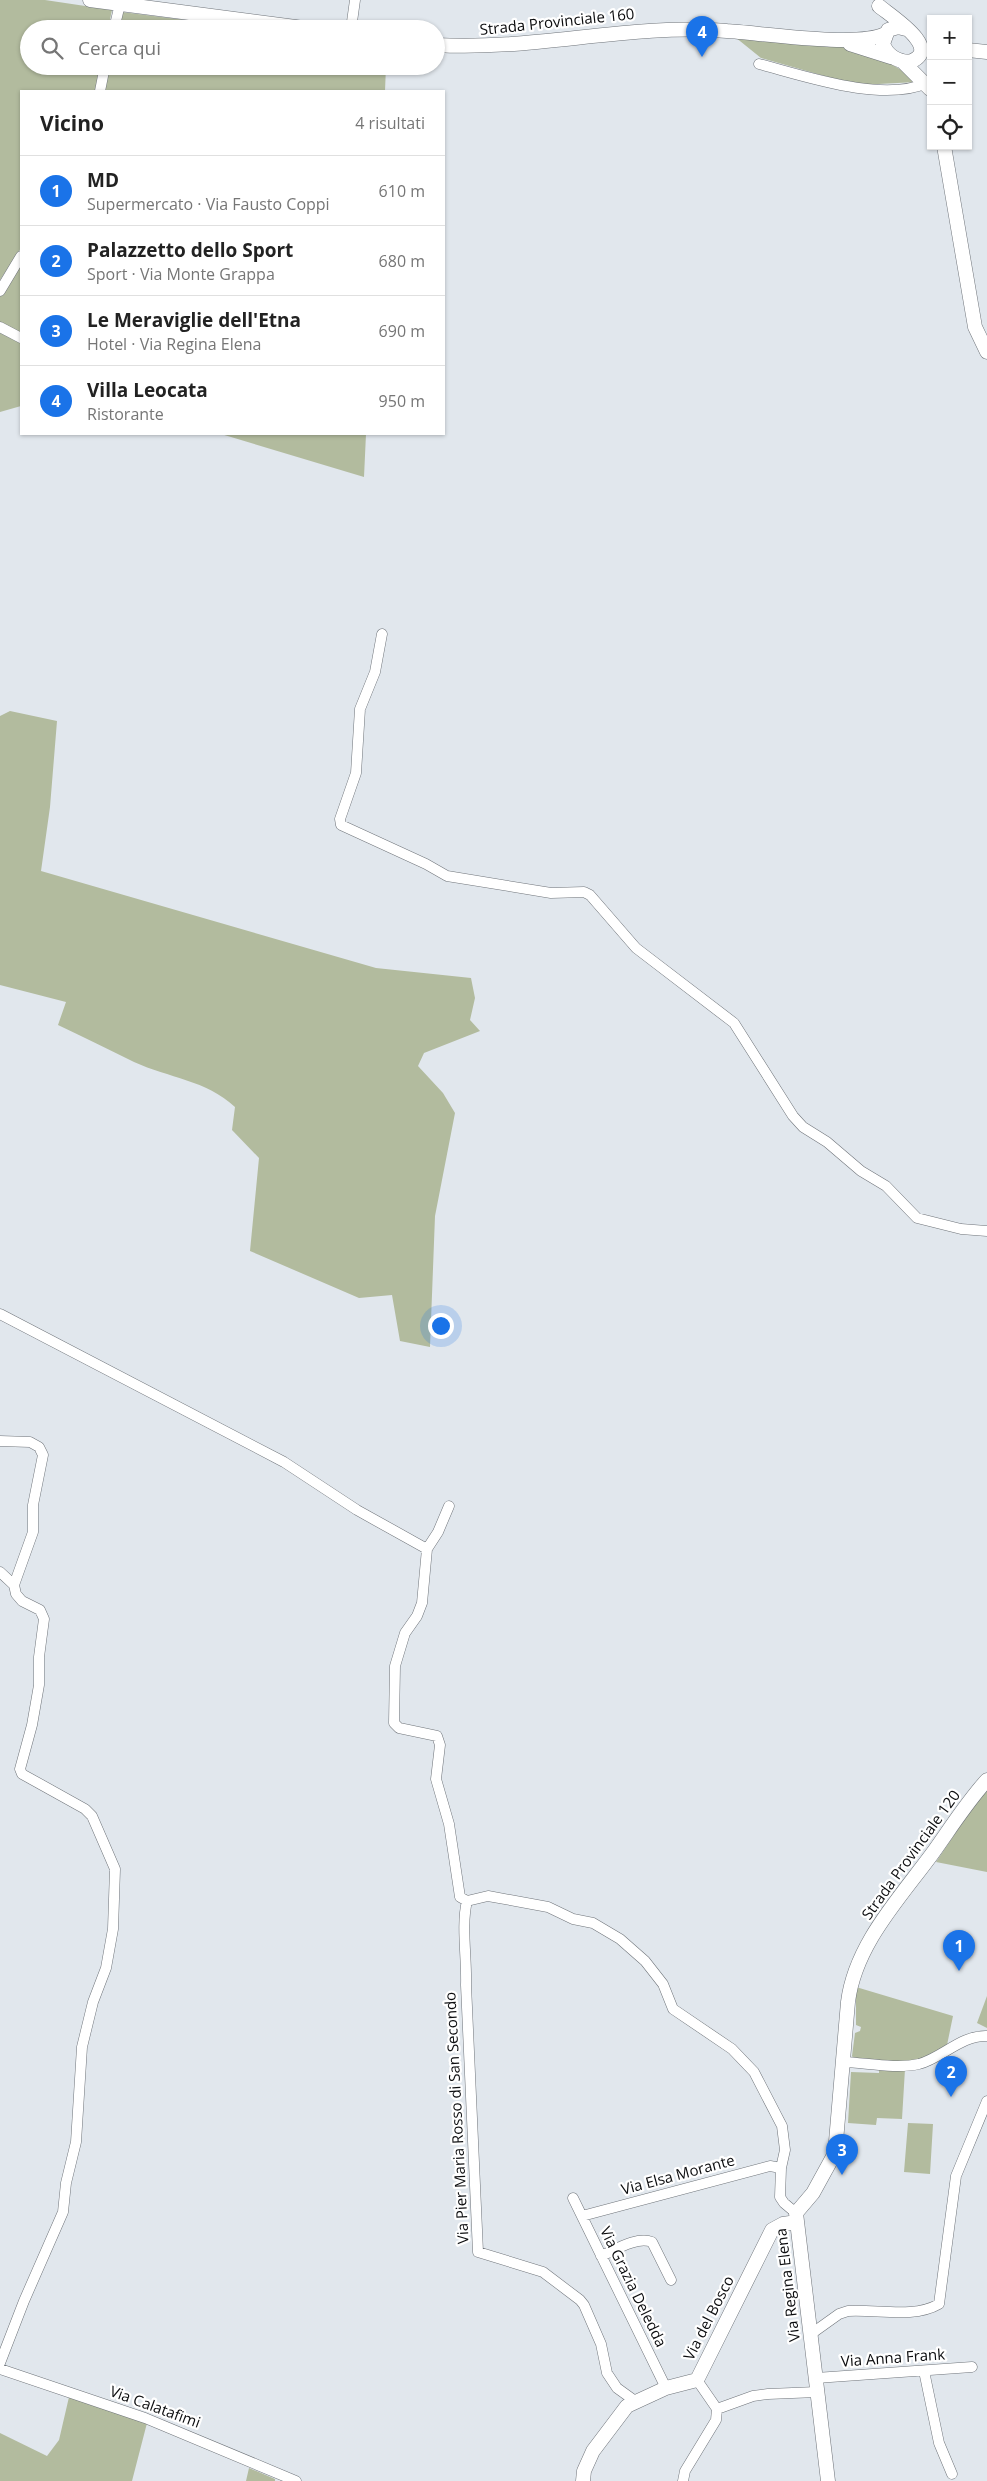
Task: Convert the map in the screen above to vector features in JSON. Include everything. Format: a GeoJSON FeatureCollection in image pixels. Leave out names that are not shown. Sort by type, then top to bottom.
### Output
{"type":"FeatureCollection","features":[{"type":"Feature","properties":{"kind":"street"},"geometry":{"type":"LineString","coordinates":[[90,0],[242,20]]}},
{"type":"Feature","properties":{"kind":"street"},"geometry":{"type":"LineString","coordinates":[[352,20],[355,0]]}},
{"type":"Feature","properties":{"kind":"street"},"geometry":{"type":"LineString","coordinates":[[878,3],[910,31],[921,44],[927,80]]}},
{"type":"Feature","properties":{"kind":"street"},"geometry":{"type":"LineString","coordinates":[[878,3],[887,32],[883,44],[886,50],[900,60],[927,86]]}},
{"type":"Feature","properties":{"kind":"street"},"geometry":{"type":"LineString","coordinates":[[116,20],[120,4]]}},
{"type":"Feature","properties":{"kind":"street"},"geometry":{"type":"LineString","coordinates":[[830,39],[868,39],[898,27],[927,37]]}},
{"type":"Feature","properties":{"kind":"street","name":"Strada Provinciale 160"},"geometry":{"type":"LineString","coordinates":[[445,45],[519,44],[666,28],[726,30],[830,39]]}},
{"type":"Feature","properties":{"kind":"street"},"geometry":{"type":"LineString","coordinates":[[830,39],[877,51],[908,62],[923,54]]}},
{"type":"Feature","properties":{"kind":"street"},"geometry":{"type":"LineString","coordinates":[[972,50],[987,52]]}},
{"type":"Feature","properties":{"kind":"street"},"geometry":{"type":"LineString","coordinates":[[759,64],[860,89],[882,90],[927,87]]}},
{"type":"Feature","properties":{"kind":"street"},"geometry":{"type":"LineString","coordinates":[[100,90],[103,75]]}},
{"type":"Feature","properties":{"kind":"street"},"geometry":{"type":"LineString","coordinates":[[945,150],[975,327],[987,352]]}},
{"type":"Feature","properties":{"kind":"street"},"geometry":{"type":"LineString","coordinates":[[0,291],[20,258]]}},
{"type":"Feature","properties":{"kind":"street"},"geometry":{"type":"LineString","coordinates":[[0,327],[20,337]]}},
{"type":"Feature","properties":{"kind":"street"},"geometry":{"type":"LineString","coordinates":[[382,634],[375,672],[362,700],[356,773],[340,819],[341,825],[426,864],[447,876],[551,893],[584,892],[590,895],[636,948],[734,1023],[793,1116],[803,1127],[826,1142],[861,1171],[886,1186],[918,1218],[967,1230],[987,1231]]}},
{"type":"Feature","properties":{"kind":"street"},"geometry":{"type":"LineString","coordinates":[[0,1314],[284,1462],[357,1510],[427,1549]]}},
{"type":"Feature","properties":{"kind":"street"},"geometry":{"type":"LineString","coordinates":[[0,1441],[30,1442],[39,1447],[43,1455],[33,1505],[33,1532],[14,1585],[16,1594],[22,1601],[40,1610],[44,1619],[39,1657],[41,1675],[32,1725],[20,1769],[22,1774],[86,1809],[92,1816],[111,1858],[115,1876],[112,1929],[106,1968],[93,2002],[82,2047],[76,2142],[66,2183],[63,2212],[24,2301],[0,2369]]}},
{"type":"Feature","properties":{"kind":"street"},"geometry":{"type":"LineString","coordinates":[[449,1506],[438,1532],[427,1549],[422,1603],[417,1616],[405,1633],[395,1666],[394,1723],[398,1728],[437,1736],[440,1745],[436,1779],[449,1824],[460,1897],[467,1901],[488,1896],[548,1907],[573,1919],[593,1924],[620,1939],[645,1961],[663,1984],[673,2010],[732,2049],[754,2072],[782,2126],[785,2150],[781,2168],[780,2197],[797,2218]]}},
{"type":"Feature","properties":{"kind":"street"},"geometry":{"type":"LineString","coordinates":[[0,1572],[14,1585]]}},
{"type":"Feature","properties":{"kind":"street","name":"Strada Provinciale 120"},"geometry":{"type":"LineString","coordinates":[[864,1951],[891,1910],[987,1780]]}},
{"type":"Feature","properties":{"kind":"street","name":"Via Pier Maria Rosso di San Secondo"},"geometry":{"type":"LineString","coordinates":[[467,1901],[464,1914],[467,1960],[466,1985],[478,2252],[543,2272],[580,2300],[600,2344],[607,2373],[617,2388],[634,2401]]}},
{"type":"Feature","properties":{"kind":"street","name":"Via Regina Elena"},"geometry":{"type":"LineString","coordinates":[[828,2481],[797,2218],[835,2153],[850,1982],[864,1951]]}},
{"type":"Feature","properties":{"kind":"street"},"geometry":{"type":"LineString","coordinates":[[844,2062],[908,2066],[919,2064],[973,2037],[987,2036]]}},
{"type":"Feature","properties":{"kind":"street"},"geometry":{"type":"LineString","coordinates":[[811,2334],[839,2314],[848,2311],[918,2312],[930,2310],[939,2304],[956,2176],[982,2127],[987,2101]]}},
{"type":"Feature","properties":{"kind":"street","name":"Via Elsa Morante"},"geometry":{"type":"LineString","coordinates":[[582,2216],[770,2166],[781,2168]]}},
{"type":"Feature","properties":{"kind":"street","name":"Via Grazia Deledda"},"geometry":{"type":"LineString","coordinates":[[573,2198],[666,2388]]}},
{"type":"Feature","properties":{"kind":"street","name":"Via del Bosco"},"geometry":{"type":"LineString","coordinates":[[583,2481],[584,2471],[593,2450],[621,2412],[634,2401],[666,2388],[697,2380],[772,2230],[797,2218]]}},
{"type":"Feature","properties":{"kind":"street"},"geometry":{"type":"LineString","coordinates":[[601,2256],[636,2242],[647,2240],[652,2242],[671,2280]]}},
{"type":"Feature","properties":{"kind":"street","name":"Via Anna Frank"},"geometry":{"type":"LineString","coordinates":[[717,2409],[753,2396],[816,2385],[924,2371],[972,2367]]}},
{"type":"Feature","properties":{"kind":"street","name":"Via Calatafimi"},"geometry":{"type":"LineString","coordinates":[[0,2369],[145,2418],[296,2481]]}},
{"type":"Feature","properties":{"kind":"street"},"geometry":{"type":"LineString","coordinates":[[924,2371],[938,2443],[952,2474]]}},
{"type":"Feature","properties":{"kind":"street"},"geometry":{"type":"LineString","coordinates":[[683,2481],[685,2471],[716,2420],[717,2409],[697,2380]]}},
{"type":"Feature","properties":{"kind":"green space"},"geometry":{"type":"Polygon","coordinates":[[[0,0],[45,0],[112,10],[110,20],[20,20],[20,75],[98,75],[95,90],[20,90],[20,250],[0,280],[0,0]]]}},
{"type":"Feature","properties":{"kind":"green space"},"geometry":{"type":"Polygon","coordinates":[[[122,12],[185,20],[120,20],[122,12]]]}},
{"type":"Feature","properties":{"kind":"green space"},"geometry":{"type":"Polygon","coordinates":[[[735,37],[806,42],[854,50],[877,57],[897,68],[916,82],[860,85],[849,83],[761,58],[735,37]]]}},
{"type":"Feature","properties":{"kind":"green space"},"geometry":{"type":"Polygon","coordinates":[[[108,75],[386,75],[385,90],[104,90],[108,75]]]}},
{"type":"Feature","properties":{"kind":"green space"},"geometry":{"type":"Polygon","coordinates":[[[20,264],[20,333],[0,323],[0,297],[20,264]]]}},
{"type":"Feature","properties":{"kind":"green space"},"geometry":{"type":"Polygon","coordinates":[[[0,333],[20,343],[20,406],[0,412],[0,333]]]}},
{"type":"Feature","properties":{"kind":"green space"},"geometry":{"type":"Polygon","coordinates":[[[224,435],[366,435],[364,477],[224,435]]]}},
{"type":"Feature","properties":{"kind":"green space"},"geometry":{"type":"Polygon","coordinates":[[[10,711],[57,721],[50,807],[41,871],[376,968],[471,978],[475,998],[470,1020],[480,1031],[424,1053],[418,1066],[443,1093],[455,1113],[435,1216],[430,1347],[400,1341],[392,1295],[359,1298],[250,1251],[259,1158],[232,1130],[235,1107],[224,1098],[200,1085],[134,1062],[58,1025],[66,1002],[0,985],[0,716],[10,711]]]}},
{"type":"Feature","properties":{"kind":"green space"},"geometry":{"type":"Polygon","coordinates":[[[987,1786],[987,1872],[936,1862],[985,1789],[987,1786]]]}},
{"type":"Feature","properties":{"kind":"green space"},"geometry":{"type":"Polygon","coordinates":[[[856,1987],[953,2016],[947,2045],[924,2058],[906,2063],[854,2059],[852,2056],[855,2033],[860,2031],[861,2027],[856,2025],[856,1987]]]}},
{"type":"Feature","properties":{"kind":"green space"},"geometry":{"type":"Polygon","coordinates":[[[987,1996],[987,2028],[977,2023],[987,1996]]]}},
{"type":"Feature","properties":{"kind":"green space"},"geometry":{"type":"Polygon","coordinates":[[[879,2068],[905,2069],[902,2119],[877,2118],[876,2125],[848,2123],[851,2072],[879,2073],[879,2068]]]}},
{"type":"Feature","properties":{"kind":"green space"},"geometry":{"type":"Polygon","coordinates":[[[908,2123],[933,2124],[930,2174],[904,2172],[908,2123]]]}},
{"type":"Feature","properties":{"kind":"green space"},"geometry":{"type":"Polygon","coordinates":[[[69,2397],[147,2423],[132,2481],[0,2481],[0,2433],[47,2456],[59,2440],[69,2397]]]}},
{"type":"Feature","properties":{"kind":"green space"},"geometry":{"type":"Polygon","coordinates":[[[249,2468],[275,2479],[275,2481],[246,2481],[249,2468]]]}},
{"type":"Feature","properties":{"kind":"place","name":"Villa Leocata"},"geometry":{"type":"Point","coordinates":[702,57]}},
{"type":"Feature","properties":{"kind":"place","name":"MD"},"geometry":{"type":"Point","coordinates":[959,1971]}},
{"type":"Feature","properties":{"kind":"place","name":"Palazzetto dello Sport"},"geometry":{"type":"Point","coordinates":[951,2097]}},
{"type":"Feature","properties":{"kind":"place","name":"Le Meraviglie dell'Etna"},"geometry":{"type":"Point","coordinates":[842,2175]}}]}
